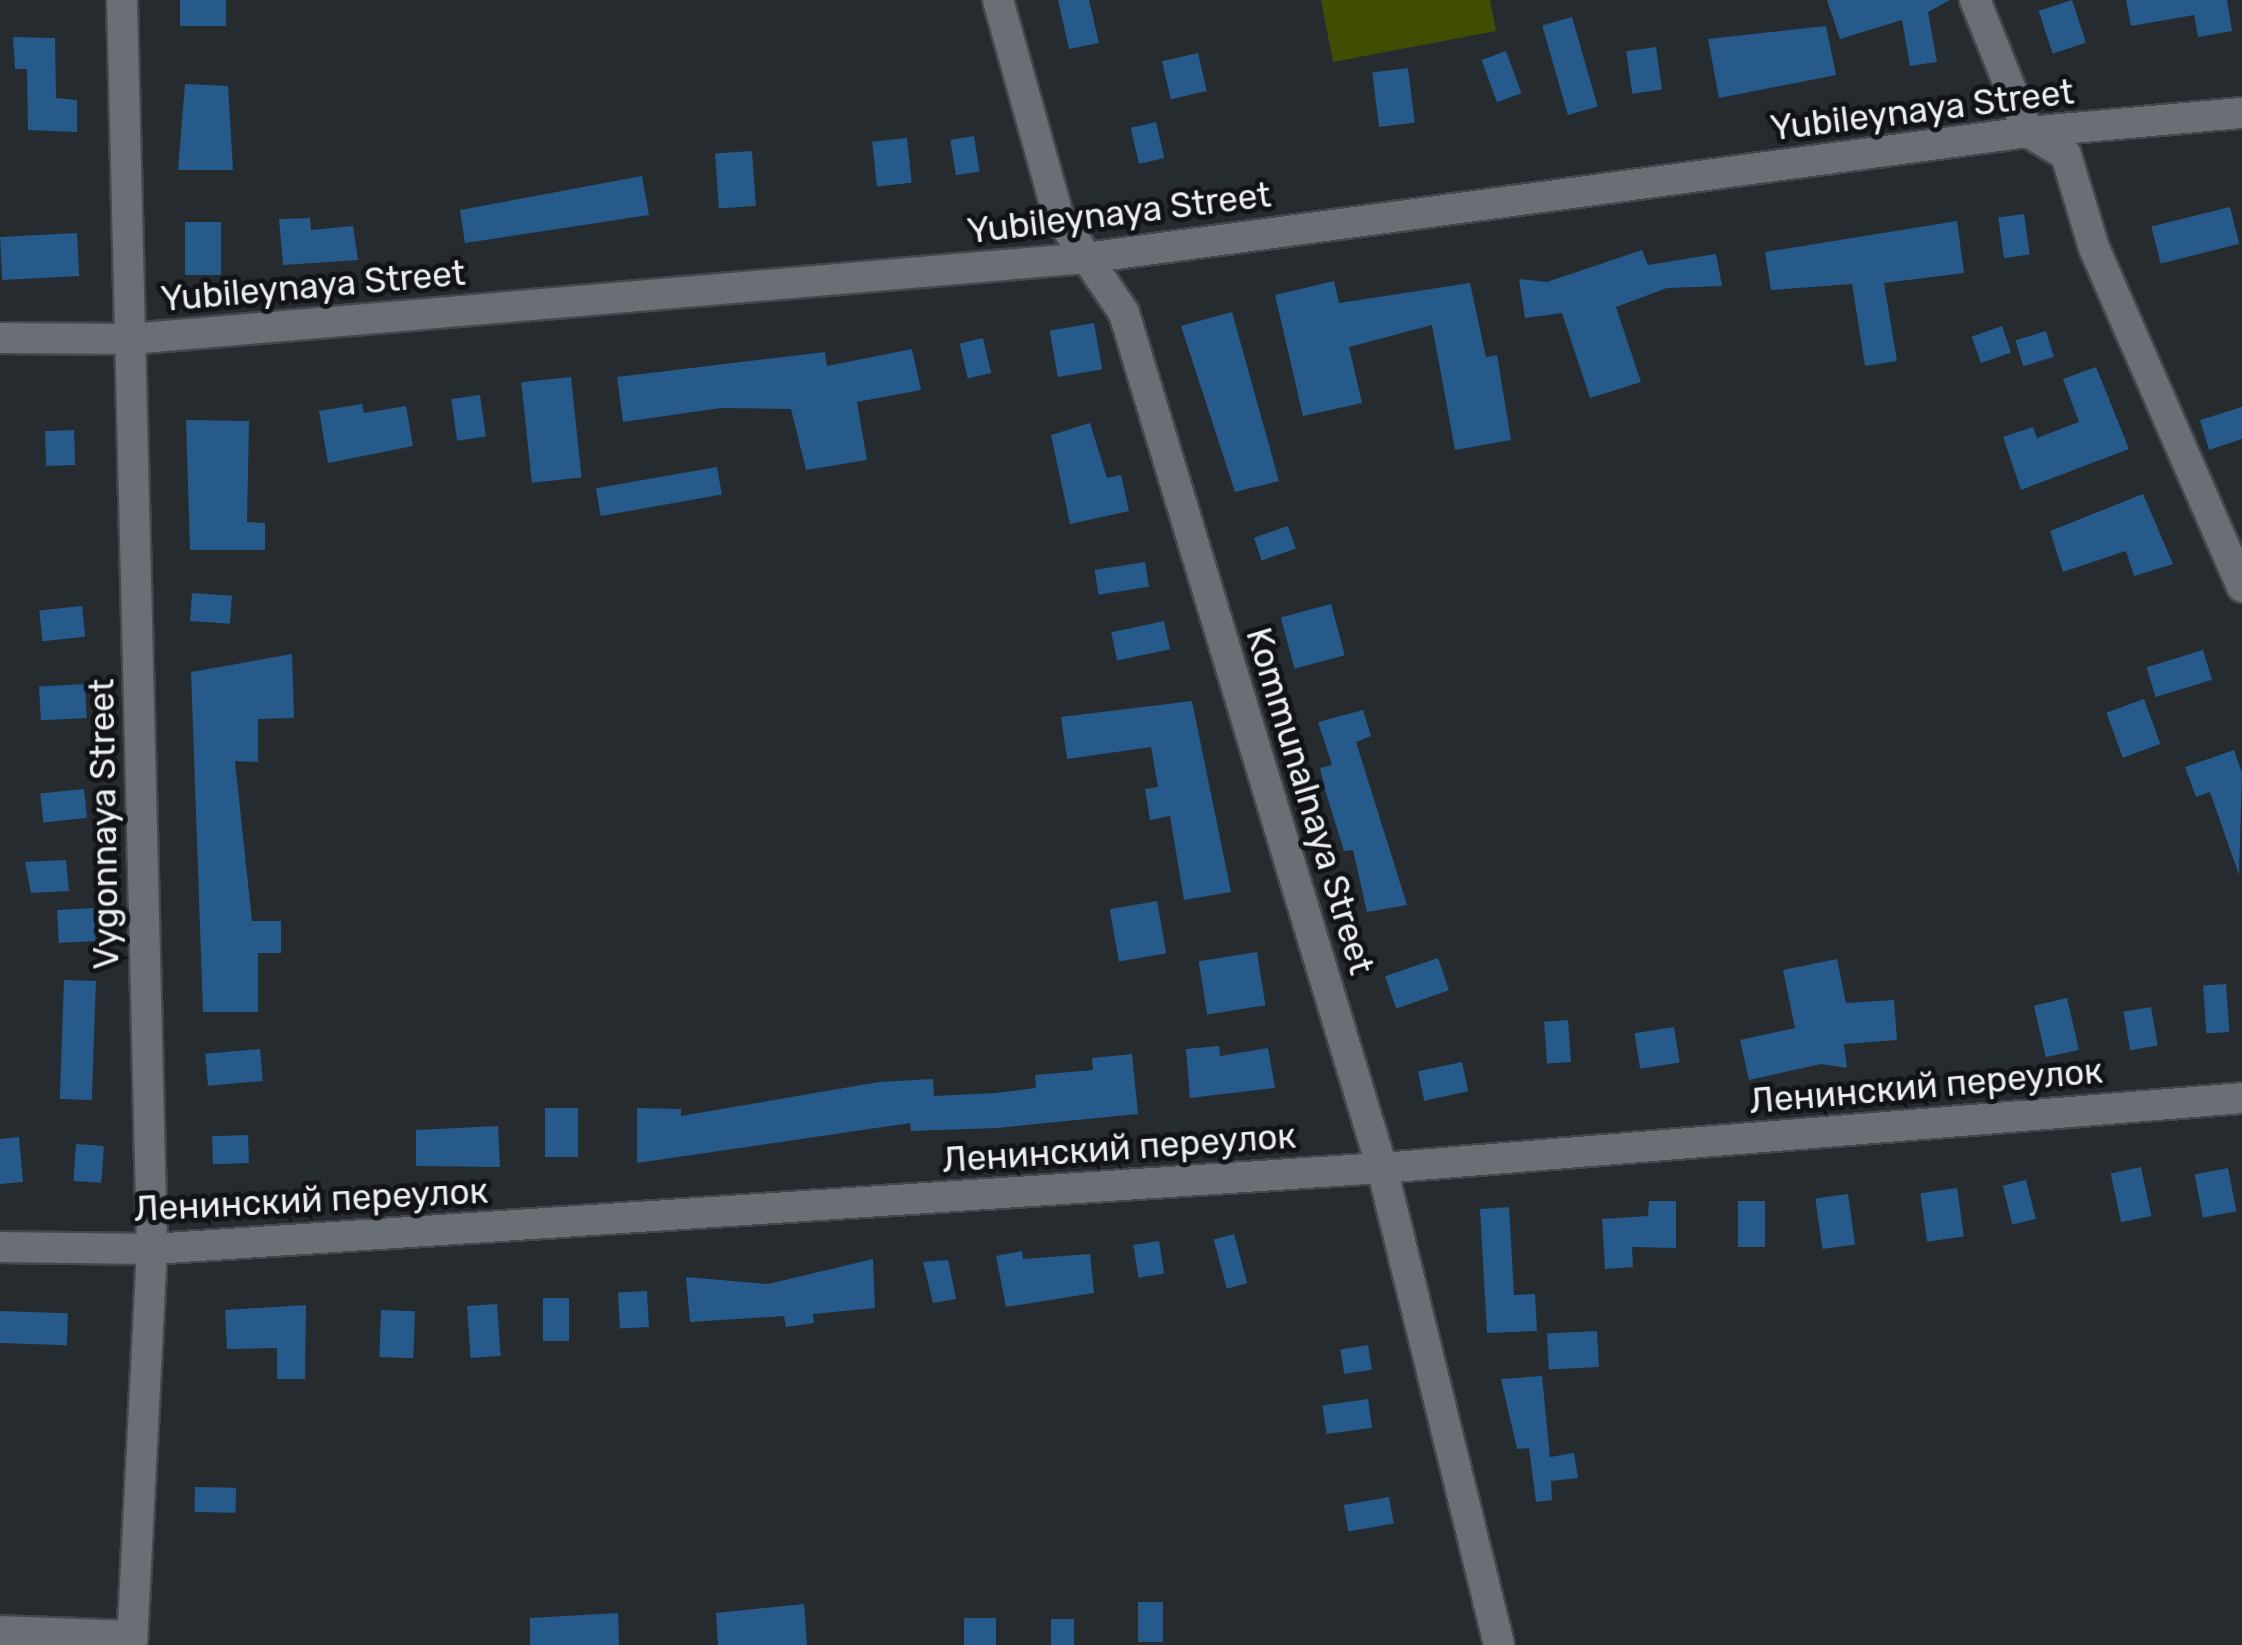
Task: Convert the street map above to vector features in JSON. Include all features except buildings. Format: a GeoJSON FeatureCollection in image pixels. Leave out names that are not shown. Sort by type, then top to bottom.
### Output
{"type":"FeatureCollection","features":[{"type":"Feature","properties":{"kind":"street","name":"Vygonnaya Street"},"geometry":{"type":"LineString","coordinates":[[122,0],[152,1249],[132,1641]]}},
{"type":"Feature","properties":{"kind":"street","name":"Kommunalnaya Street"},"geometry":{"type":"LineString","coordinates":[[998,0],[1058,215],[1124,313],[1382,1168],[1499,1645]]}},
{"type":"Feature","properties":{"kind":"street"},"geometry":{"type":"LineString","coordinates":[[1974,0],[2028,132],[2066,155],[2094,248],[2242,587]]}},
{"type":"Feature","properties":{"kind":"street","name":"Yubileynaya Street"},"geometry":{"type":"LineString","coordinates":[[0,338],[130,339],[1086,258],[2028,132],[2242,113]]}},
{"type":"Feature","properties":{"kind":"street","name":"Ленинский переулок"},"geometry":{"type":"LineString","coordinates":[[0,1248],[152,1249],[1382,1168],[2242,1098]]}},
{"type":"Feature","properties":{"kind":"street"},"geometry":{"type":"LineString","coordinates":[[0,1631],[132,1641]]}},
{"type":"Feature","properties":{"kind":"green space"},"geometry":{"type":"Polygon","coordinates":[[[1321,0],[1490,0],[1496,31],[1333,62],[1321,0]]]}}]}
